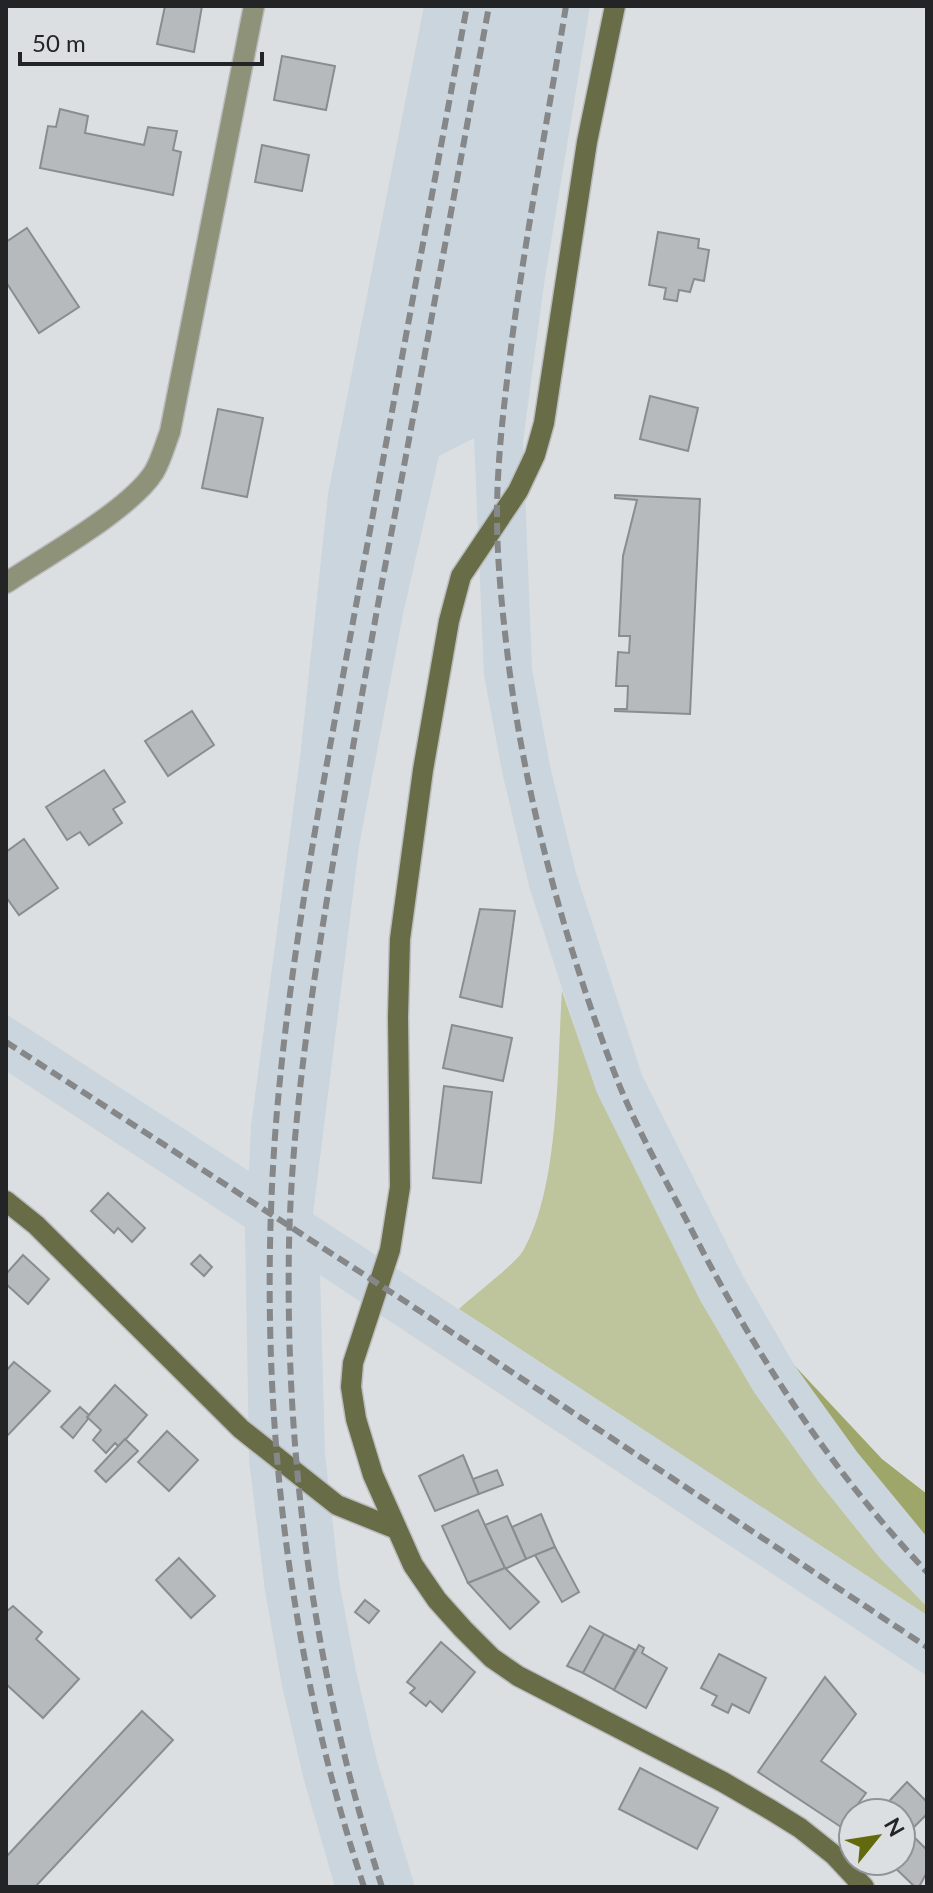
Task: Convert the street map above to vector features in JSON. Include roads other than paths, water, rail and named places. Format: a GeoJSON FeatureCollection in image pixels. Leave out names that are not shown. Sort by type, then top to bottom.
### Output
{"type":"FeatureCollection","features":[{"type":"Feature","properties":{"kind":"main road"},"geometry":{"type":"LineString","coordinates":[[615,6],[587,142],[544,423],[535,455],[518,491],[461,576],[449,621],[423,770],[400,939],[400,1187],[390,1250],[353,1363],[351,1387],[356,1419],[373,1475],[413,1565],[437,1600],[492,1658],[518,1676],[723,1782],[780,1816],[834,1855],[864,1887]]}},
{"type":"Feature","properties":{"kind":"main road"},"geometry":{"type":"LineString","coordinates":[[6,1201],[36,1225],[241,1429],[337,1505],[394,1528]]}},
{"type":"Feature","properties":{"kind":"street"},"geometry":{"type":"LineString","coordinates":[[6,583],[113,512],[139,492],[155,471],[170,432],[254,6]]}},
{"type":"Feature","properties":{"kind":"railway"},"geometry":{"type":"LineString","coordinates":[[364,1887],[336,1794],[313,1698],[295,1601],[273,1405],[271,1208],[283,1047],[311,855],[467,6]]}},
{"type":"Feature","properties":{"kind":"railway"},"geometry":{"type":"LineString","coordinates":[[382,1887],[339,1731],[309,1570],[292,1408],[289,1326],[291,1194],[305,1044],[336,845],[489,6]]}},
{"type":"Feature","properties":{"kind":"railway"},"geometry":{"type":"LineString","coordinates":[[566,6],[512,339],[497,493],[499,572],[509,667],[538,825],[566,930],[599,1032],[618,1082],[661,1172],[740,1318],[796,1408],[858,1492],[927,1572]]}},
{"type":"Feature","properties":{"kind":"railway"},"geometry":{"type":"LineString","coordinates":[[6,1042],[927,1647]]}}]}
